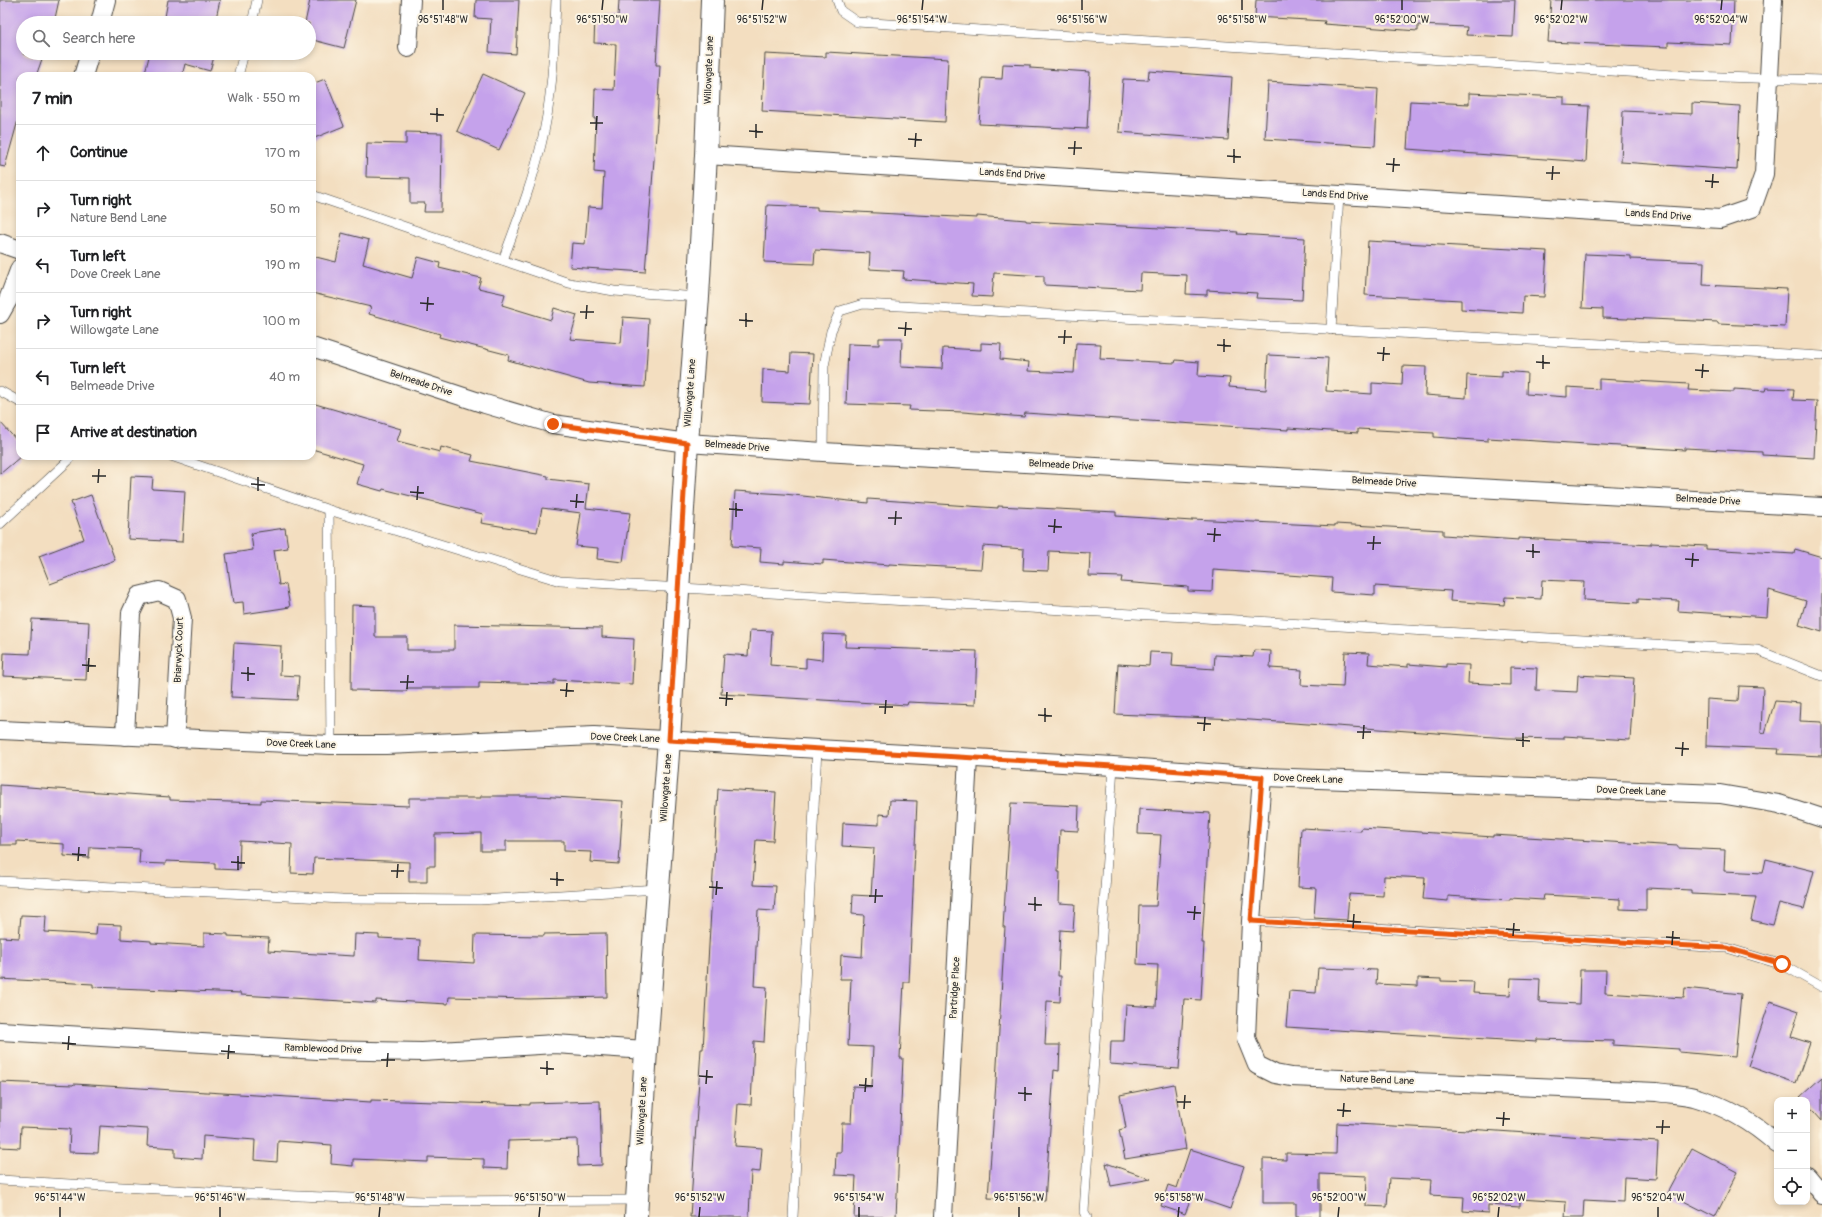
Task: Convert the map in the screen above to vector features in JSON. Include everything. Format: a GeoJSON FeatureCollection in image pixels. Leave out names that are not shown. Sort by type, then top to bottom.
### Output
{"type":"FeatureCollection","features":[{"type":"Feature","properties":{"kind":"street"},"geometry":{"type":"LineString","coordinates":[[102,16],[106,0]]}},
{"type":"Feature","properties":{"kind":"street"},"geometry":{"type":"LineString","coordinates":[[408,48],[411,0]]}},
{"type":"Feature","properties":{"kind":"street","name":"Willowgate Lane"},"geometry":{"type":"LineString","coordinates":[[636,1208],[646,1050],[659,889],[687,443],[698,297],[706,155],[712,0]]}},
{"type":"Feature","properties":{"kind":"street","name":"Lands End Drive"},"geometry":{"type":"LineString","coordinates":[[706,155],[1720,219],[1753,207],[1764,174],[1773,0]]}},
{"type":"Feature","properties":{"kind":"street"},"geometry":{"type":"LineString","coordinates":[[84,72],[88,60]]}},
{"type":"Feature","properties":{"kind":"street"},"geometry":{"type":"LineString","coordinates":[[0,243],[16,249]]}},
{"type":"Feature","properties":{"kind":"street"},"geometry":{"type":"LineString","coordinates":[[0,314],[8,300],[16,279]]}},
{"type":"Feature","properties":{"kind":"street","name":"Belmeade Drive"},"geometry":{"type":"LineString","coordinates":[[316,348],[485,404],[553,424],[687,443],[823,452],[1822,507]]}},
{"type":"Feature","properties":{"kind":"street","name":"Briarwyck Court"},"geometry":{"type":"LineString","coordinates":[[125,736],[131,614],[139,596],[159,591],[177,600],[182,618],[175,739]]}},
{"type":"Feature","properties":{"kind":"street","name":"Dove Creek Lane"},"geometry":{"type":"LineString","coordinates":[[0,730],[331,746],[594,736],[1113,766],[1262,777],[1720,794],[1779,804],[1822,818]]}},
{"type":"Feature","properties":{"kind":"street","name":"Partridge Place"},"geometry":{"type":"LineString","coordinates":[[942,1217],[968,758]]}},
{"type":"Feature","properties":{"kind":"street","name":"Nature Bend Lane"},"geometry":{"type":"LineString","coordinates":[[1262,777],[1251,921],[1246,1038],[1257,1065],[1275,1074],[1291,1077],[1657,1092],[1692,1097],[1732,1113],[1760,1128],[1774,1141]]}},
{"type":"Feature","properties":{"kind":"street","name":"Ramblewood Drive"},"geometry":{"type":"LineString","coordinates":[[0,1031],[318,1050],[422,1052],[555,1044],[646,1050]]}},
{"type":"Feature","properties":{"kind":"street"},"geometry":{"type":"LineString","coordinates":[[1810,1180],[1822,1194]]}},
{"type":"Feature","properties":{"kind":"lane"},"geometry":{"type":"LineString","coordinates":[[254,16],[257,0]]}},
{"type":"Feature","properties":{"kind":"lane"},"geometry":{"type":"LineString","coordinates":[[503,260],[520,213],[541,144],[553,75],[556,0]]}},
{"type":"Feature","properties":{"kind":"lane"},"geometry":{"type":"LineString","coordinates":[[837,0],[841,11],[857,22],[1690,76],[1769,77],[1822,80]]}},
{"type":"Feature","properties":{"kind":"lane"},"geometry":{"type":"LineString","coordinates":[[239,72],[242,60]]}},
{"type":"Feature","properties":{"kind":"lane"},"geometry":{"type":"LineString","coordinates":[[1330,330],[1339,195]]}},
{"type":"Feature","properties":{"kind":"lane"},"geometry":{"type":"LineString","coordinates":[[316,196],[577,284],[614,291],[698,297]]}},
{"type":"Feature","properties":{"kind":"lane"},"geometry":{"type":"LineString","coordinates":[[823,452],[824,366],[831,331],[840,311],[863,304],[1822,356]]}},
{"type":"Feature","properties":{"kind":"lane"},"geometry":{"type":"LineString","coordinates":[[0,390],[16,400]]}},
{"type":"Feature","properties":{"kind":"lane"},"geometry":{"type":"LineString","coordinates":[[0,524],[68,460]]}},
{"type":"Feature","properties":{"kind":"lane"},"geometry":{"type":"LineString","coordinates":[[183,460],[330,510],[560,581],[1757,650],[1822,676]]}},
{"type":"Feature","properties":{"kind":"lane"},"geometry":{"type":"LineString","coordinates":[[330,510],[331,746]]}},
{"type":"Feature","properties":{"kind":"lane"},"geometry":{"type":"LineString","coordinates":[[793,1217],[817,750]]}},
{"type":"Feature","properties":{"kind":"lane"},"geometry":{"type":"LineString","coordinates":[[1084,1215],[1113,766]]}},
{"type":"Feature","properties":{"kind":"lane"},"geometry":{"type":"LineString","coordinates":[[0,880],[350,899],[480,900],[659,889]]}},
{"type":"Feature","properties":{"kind":"lane"},"geometry":{"type":"LineString","coordinates":[[1251,921],[1727,948],[1782,964],[1822,988]]}},
{"type":"Feature","properties":{"kind":"lane"},"geometry":{"type":"LineString","coordinates":[[0,1180],[228,1193],[636,1208]]}},
{"type":"Feature","properties":{"kind":"building"},"geometry":{"type":"Polygon","coordinates":[[[0,0],[59,0],[56,16],[16,16],[16,60],[42,60],[37,72],[16,72],[16,127],[5,167],[0,166],[0,0]]]}},
{"type":"Feature","properties":{"kind":"building"},"geometry":{"type":"Polygon","coordinates":[[[168,0],[220,0],[217,16],[165,16],[168,0]]]}},
{"type":"Feature","properties":{"kind":"building"},"geometry":{"type":"Polygon","coordinates":[[[310,0],[356,0],[344,48],[316,41],[316,16],[307,16],[310,0]]]}},
{"type":"Feature","properties":{"kind":"building"},"geometry":{"type":"Polygon","coordinates":[[[476,0],[519,0],[516,54],[489,52],[491,19],[475,18],[476,0]]]}},
{"type":"Feature","properties":{"kind":"building"},"geometry":{"type":"Polygon","coordinates":[[[619,0],[660,0],[656,65],[660,65],[657,122],[645,272],[570,267],[572,243],[585,244],[588,207],[602,208],[604,173],[594,172],[596,119],[594,119],[595,89],[614,90],[616,44],[594,43],[595,16],[618,17],[619,0]]]}},
{"type":"Feature","properties":{"kind":"building"},"geometry":{"type":"Polygon","coordinates":[[[1256,0],[1515,0],[1513,37],[1466,35],[1467,27],[1418,25],[1418,31],[1324,24],[1325,21],[1255,17],[1256,0]]]}},
{"type":"Feature","properties":{"kind":"building"},"geometry":{"type":"Polygon","coordinates":[[[1551,0],[1734,0],[1732,45],[1668,42],[1668,47],[1548,42],[1551,0]]]}},
{"type":"Feature","properties":{"kind":"building"},"geometry":{"type":"Polygon","coordinates":[[[826,52],[948,59],[945,122],[762,111],[765,54],[826,57],[826,52]]]}},
{"type":"Feature","properties":{"kind":"building"},"geometry":{"type":"Polygon","coordinates":[[[148,60],[213,60],[210,71],[185,64],[183,72],[145,72],[148,60]]]}},
{"type":"Feature","properties":{"kind":"building"},"geometry":{"type":"Polygon","coordinates":[[[1003,64],[1030,65],[1030,68],[1090,72],[1087,129],[979,124],[982,78],[1002,79],[1003,64]]]}},
{"type":"Feature","properties":{"kind":"building"},"geometry":{"type":"Polygon","coordinates":[[[1149,71],[1232,77],[1228,140],[1119,132],[1123,79],[1148,80],[1149,71]]]}},
{"type":"Feature","properties":{"kind":"building"},"geometry":{"type":"Polygon","coordinates":[[[483,74],[525,93],[499,150],[457,131],[483,74]]]}},
{"type":"Feature","properties":{"kind":"building"},"geometry":{"type":"Polygon","coordinates":[[[325,79],[344,126],[316,137],[316,82],[325,79]]]}},
{"type":"Feature","properties":{"kind":"building"},"geometry":{"type":"Polygon","coordinates":[[[1268,82],[1378,89],[1375,146],[1265,139],[1268,82]]]}},
{"type":"Feature","properties":{"kind":"building"},"geometry":{"type":"Polygon","coordinates":[[[1469,93],[1564,97],[1564,105],[1589,106],[1586,162],[1407,149],[1410,101],[1469,104],[1469,93]]]}},
{"type":"Feature","properties":{"kind":"building"},"geometry":{"type":"Polygon","coordinates":[[[1692,103],[1740,106],[1737,170],[1621,162],[1623,111],[1692,114],[1692,103]]]}},
{"type":"Feature","properties":{"kind":"building"},"geometry":{"type":"Polygon","coordinates":[[[406,132],[442,133],[441,212],[424,212],[425,203],[410,203],[410,178],[366,177],[367,143],[406,144],[406,132]]]}},
{"type":"Feature","properties":{"kind":"building"},"geometry":{"type":"Polygon","coordinates":[[[767,205],[817,207],[817,210],[977,218],[977,216],[1026,221],[1238,232],[1237,234],[1305,238],[1302,300],[1256,298],[1257,293],[1207,290],[1207,295],[1186,294],[1187,275],[1141,273],[1140,290],[1044,285],[1044,276],[994,273],[992,297],[972,296],[973,284],[903,279],[904,271],[869,269],[870,253],[815,250],[814,264],[764,262],[767,205]]]}},
{"type":"Feature","properties":{"kind":"building"},"geometry":{"type":"Polygon","coordinates":[[[342,233],[369,240],[363,264],[412,278],[418,257],[440,263],[439,268],[481,278],[478,288],[505,294],[502,305],[551,320],[554,308],[577,315],[570,339],[621,343],[623,317],[649,319],[645,387],[589,383],[508,360],[509,355],[439,337],[440,334],[369,314],[371,307],[316,294],[316,257],[336,262],[342,233]]]}},
{"type":"Feature","properties":{"kind":"building"},"geometry":{"type":"Polygon","coordinates":[[[1368,241],[1547,251],[1544,297],[1523,296],[1522,313],[1461,309],[1461,300],[1365,295],[1368,241]]]}},
{"type":"Feature","properties":{"kind":"building"},"geometry":{"type":"Polygon","coordinates":[[[1585,254],[1631,256],[1631,259],[1704,262],[1703,285],[1787,289],[1785,327],[1718,324],[1718,322],[1603,318],[1603,309],[1582,308],[1585,254]]]}},
{"type":"Feature","properties":{"kind":"building"},"geometry":{"type":"Polygon","coordinates":[[[879,338],[902,338],[901,367],[942,369],[943,348],[981,350],[981,343],[1001,344],[1000,359],[1029,362],[1028,371],[1074,373],[1076,343],[1101,344],[1100,359],[1175,363],[1176,360],[1199,362],[1198,376],[1230,378],[1229,387],[1266,390],[1268,355],[1328,358],[1326,391],[1372,394],[1372,383],[1402,385],[1403,366],[1426,367],[1425,395],[1466,398],[1467,375],[1502,377],[1502,371],[1527,373],[1526,394],[1567,397],[1567,387],[1599,389],[1599,379],[1689,384],[1688,390],[1734,392],[1734,389],[1765,391],[1766,388],[1794,389],[1793,400],[1817,401],[1814,458],[1762,455],[1762,452],[1685,448],[1685,450],[1488,438],[1488,441],[1434,437],[1434,433],[1358,429],[1358,433],[1288,428],[1288,430],[1025,413],[1024,417],[963,412],[909,410],[910,406],[846,404],[848,344],[879,345],[879,338]]]}},
{"type":"Feature","properties":{"kind":"building"},"geometry":{"type":"Polygon","coordinates":[[[791,353],[813,354],[810,404],[762,402],[763,369],[790,371],[791,353]]]}},
{"type":"Feature","properties":{"kind":"building"},"geometry":{"type":"Polygon","coordinates":[[[316,404],[401,429],[397,441],[440,452],[441,447],[473,455],[471,461],[548,476],[548,479],[589,484],[586,508],[630,513],[623,562],[597,559],[598,548],[576,546],[581,513],[542,508],[537,532],[481,523],[483,514],[357,484],[363,464],[316,450],[316,404]]]}},
{"type":"Feature","properties":{"kind":"building"},"geometry":{"type":"Polygon","coordinates":[[[0,422],[16,440],[16,460],[0,474],[0,422]]]}},
{"type":"Feature","properties":{"kind":"building"},"geometry":{"type":"Polygon","coordinates":[[[131,476],[153,477],[152,489],[185,491],[182,542],[128,539],[131,476]]]}},
{"type":"Feature","properties":{"kind":"building"},"geometry":{"type":"Polygon","coordinates":[[[735,491],[784,494],[868,503],[868,499],[998,508],[998,506],[1116,512],[1116,516],[1192,521],[1192,519],[1335,526],[1335,524],[1443,530],[1443,535],[1519,540],[1519,538],[1651,545],[1651,543],[1706,546],[1706,549],[1794,554],[1795,549],[1822,557],[1822,632],[1799,625],[1806,601],[1769,590],[1767,617],[1678,611],[1679,601],[1638,599],[1638,603],[1583,600],[1584,582],[1542,580],[1541,599],[1505,597],[1504,605],[1450,601],[1451,591],[1375,586],[1375,595],[1331,592],[1332,578],[1213,570],[1212,592],[1188,591],[1188,587],[1121,582],[1122,577],[1089,576],[1090,553],[1049,551],[1048,571],[1023,570],[1024,549],[983,546],[981,569],[889,565],[823,560],[823,564],[784,561],[784,564],[760,562],[761,548],[732,546],[735,491]]]}},
{"type":"Feature","properties":{"kind":"building"},"geometry":{"type":"Polygon","coordinates":[[[91,495],[115,560],[50,584],[39,556],[84,539],[71,502],[91,495]]]}},
{"type":"Feature","properties":{"kind":"building"},"geometry":{"type":"Polygon","coordinates":[[[285,528],[288,548],[274,550],[279,585],[286,584],[290,607],[244,614],[243,602],[233,603],[226,554],[253,550],[251,533],[285,528]]]}},
{"type":"Feature","properties":{"kind":"building"},"geometry":{"type":"Polygon","coordinates":[[[352,605],[375,606],[375,637],[407,637],[407,650],[454,650],[454,625],[602,628],[602,637],[634,639],[632,684],[554,680],[554,684],[479,682],[479,688],[407,688],[407,691],[351,690],[352,605]]]}},
{"type":"Feature","properties":{"kind":"building"},"geometry":{"type":"Polygon","coordinates":[[[32,619],[89,622],[86,680],[3,676],[4,653],[30,654],[32,619]]]}},
{"type":"Feature","properties":{"kind":"building"},"geometry":{"type":"Polygon","coordinates":[[[750,630],[772,631],[770,665],[806,668],[806,658],[822,660],[823,634],[846,635],[845,647],[977,651],[975,705],[908,702],[907,705],[721,694],[724,654],[748,656],[750,630]]]}},
{"type":"Feature","properties":{"kind":"building"},"geometry":{"type":"Polygon","coordinates":[[[234,643],[281,646],[280,675],[299,676],[297,700],[231,697],[234,643]]]}},
{"type":"Feature","properties":{"kind":"building"},"geometry":{"type":"Polygon","coordinates":[[[1254,650],[1271,651],[1270,668],[1302,670],[1301,685],[1343,687],[1345,652],[1369,653],[1368,664],[1408,667],[1408,664],[1446,667],[1446,664],[1469,665],[1468,683],[1510,685],[1510,667],[1537,668],[1536,690],[1577,692],[1578,675],[1634,678],[1630,740],[1564,736],[1564,739],[1508,738],[1236,719],[1115,714],[1118,664],[1149,666],[1150,652],[1173,653],[1172,666],[1214,669],[1215,655],[1253,657],[1254,650]]]}},
{"type":"Feature","properties":{"kind":"building"},"geometry":{"type":"Polygon","coordinates":[[[1739,686],[1763,687],[1761,732],[1765,733],[1775,701],[1801,703],[1800,721],[1822,722],[1822,756],[1778,754],[1779,749],[1706,746],[1707,699],[1738,701],[1739,686]]]}},
{"type":"Feature","properties":{"kind":"building"},"geometry":{"type":"Polygon","coordinates":[[[0,785],[170,797],[170,800],[261,803],[261,800],[409,806],[409,798],[481,798],[481,796],[537,796],[623,801],[619,864],[590,862],[591,852],[564,851],[564,841],[506,841],[506,851],[481,851],[481,833],[435,834],[435,866],[427,866],[427,882],[409,882],[409,862],[314,858],[313,874],[291,873],[292,844],[240,841],[239,870],[215,869],[215,863],[166,861],[166,864],[139,863],[140,849],[90,847],[89,858],[64,856],[64,844],[17,841],[17,845],[0,845],[0,785]]]}},
{"type":"Feature","properties":{"kind":"building"},"geometry":{"type":"Polygon","coordinates":[[[718,789],[776,792],[773,841],[756,840],[753,885],[776,886],[774,911],[758,910],[754,986],[767,987],[764,1042],[754,1041],[751,1105],[738,1104],[735,1146],[762,1148],[760,1172],[751,1171],[749,1217],[690,1217],[701,1049],[703,1049],[718,789]]]}},
{"type":"Feature","properties":{"kind":"building"},"geometry":{"type":"Polygon","coordinates":[[[890,800],[917,801],[909,982],[904,982],[900,1058],[903,1058],[896,1217],[854,1217],[856,1176],[835,1175],[836,1152],[841,1152],[842,1123],[851,1123],[853,1086],[871,1087],[873,1047],[848,1046],[851,979],[840,979],[841,955],[862,957],[864,915],[852,914],[853,895],[871,896],[874,848],[842,846],[843,823],[879,825],[879,814],[889,815],[890,800]]]}},
{"type":"Feature","properties":{"kind":"building"},"geometry":{"type":"Polygon","coordinates":[[[1011,803],[1079,806],[1078,831],[1060,830],[1058,872],[1060,872],[1059,903],[1075,904],[1073,931],[1060,930],[1058,976],[1061,976],[1060,1002],[1047,1001],[1045,1045],[1060,1045],[1059,1071],[1054,1070],[1045,1201],[988,1198],[996,1082],[1005,927],[1003,927],[1011,803]]]}},
{"type":"Feature","properties":{"kind":"building"},"geometry":{"type":"Polygon","coordinates":[[[1139,809],[1210,813],[1202,943],[1204,943],[1201,1000],[1184,999],[1179,1069],[1110,1064],[1111,1041],[1124,1041],[1126,1005],[1156,1007],[1158,965],[1137,964],[1139,906],[1156,906],[1161,835],[1138,834],[1139,809]]]}},
{"type":"Feature","properties":{"kind":"building"},"geometry":{"type":"Polygon","coordinates":[[[1301,828],[1361,831],[1362,828],[1493,837],[1493,835],[1678,846],[1678,848],[1725,850],[1724,871],[1763,873],[1766,859],[1814,871],[1804,909],[1779,903],[1773,925],[1751,920],[1756,897],[1691,894],[1691,890],[1646,888],[1646,910],[1620,909],[1620,899],[1544,895],[1543,900],[1510,898],[1510,900],[1448,896],[1448,901],[1423,899],[1425,878],[1384,876],[1383,896],[1349,894],[1347,920],[1314,918],[1316,888],[1298,887],[1301,828]]]}},
{"type":"Feature","properties":{"kind":"building"},"geometry":{"type":"Polygon","coordinates":[[[21,915],[46,916],[45,932],[96,935],[97,924],[121,925],[121,939],[151,941],[151,943],[204,946],[204,933],[228,934],[228,936],[269,938],[268,951],[299,953],[354,956],[355,934],[379,935],[379,938],[420,940],[419,960],[474,963],[475,935],[544,936],[544,934],[606,933],[607,997],[529,999],[449,997],[448,1004],[376,1000],[376,1003],[241,995],[241,993],[93,987],[93,984],[0,979],[0,937],[19,938],[21,915]]]}},
{"type":"Feature","properties":{"kind":"building"},"geometry":{"type":"Polygon","coordinates":[[[1318,968],[1377,970],[1376,984],[1418,986],[1418,978],[1441,979],[1441,981],[1474,982],[1473,993],[1510,995],[1511,978],[1540,979],[1539,1002],[1579,1004],[1580,970],[1606,970],[1605,993],[1684,998],[1685,988],[1741,994],[1735,1057],[1679,1052],[1679,1049],[1613,1045],[1613,1041],[1537,1039],[1537,1042],[1286,1027],[1289,991],[1316,993],[1318,968]]]}},
{"type":"Feature","properties":{"kind":"building"},"geometry":{"type":"Polygon","coordinates":[[[1770,1001],[1799,1011],[1791,1037],[1810,1043],[1796,1083],[1748,1066],[1770,1001]]]}},
{"type":"Feature","properties":{"kind":"building"},"geometry":{"type":"Polygon","coordinates":[[[1822,1077],[1822,1121],[1810,1107],[1810,1097],[1800,1097],[1822,1077]]]}},
{"type":"Feature","properties":{"kind":"building"},"geometry":{"type":"Polygon","coordinates":[[[0,1082],[74,1084],[371,1102],[371,1100],[530,1105],[530,1103],[600,1101],[602,1165],[578,1166],[577,1139],[508,1141],[507,1169],[484,1168],[484,1159],[428,1157],[428,1162],[353,1159],[353,1166],[331,1164],[332,1145],[278,1141],[277,1162],[254,1160],[255,1140],[203,1136],[202,1159],[175,1157],[175,1148],[147,1146],[148,1129],[100,1126],[98,1153],[69,1152],[70,1129],[21,1127],[20,1148],[0,1147],[0,1082]]]}},
{"type":"Feature","properties":{"kind":"building"},"geometry":{"type":"Polygon","coordinates":[[[1174,1084],[1186,1149],[1125,1159],[1119,1130],[1126,1128],[1120,1095],[1174,1084]]]}},
{"type":"Feature","properties":{"kind":"building"},"geometry":{"type":"Polygon","coordinates":[[[1337,1123],[1468,1129],[1658,1142],[1656,1179],[1624,1177],[1623,1202],[1584,1200],[1583,1217],[1565,1217],[1566,1202],[1520,1199],[1520,1207],[1488,1205],[1488,1213],[1463,1211],[1464,1197],[1430,1195],[1431,1180],[1389,1178],[1387,1207],[1366,1206],[1367,1176],[1320,1174],[1320,1217],[1296,1217],[1296,1203],[1263,1203],[1263,1159],[1286,1160],[1286,1153],[1336,1154],[1337,1123]]]}},
{"type":"Feature","properties":{"kind":"building"},"geometry":{"type":"Polygon","coordinates":[[[1692,1148],[1738,1172],[1715,1217],[1668,1193],[1692,1148]]]}},
{"type":"Feature","properties":{"kind":"building"},"geometry":{"type":"Polygon","coordinates":[[[1190,1149],[1244,1166],[1230,1209],[1192,1196],[1185,1214],[1161,1206],[1168,1185],[1177,1188],[1190,1149]]]}},
{"type":"Feature","properties":{"kind":"building"},"geometry":{"type":"Polygon","coordinates":[[[1106,1163],[1151,1179],[1111,1186],[1106,1163]]]}},
{"type":"Feature","properties":{"kind":"route"},"geometry":{"type":"LineString","coordinates":[[553,424],[687,443],[669,740],[817,750],[1113,766],[1262,777],[1251,921],[1727,948],[1782,964]]}}]}
